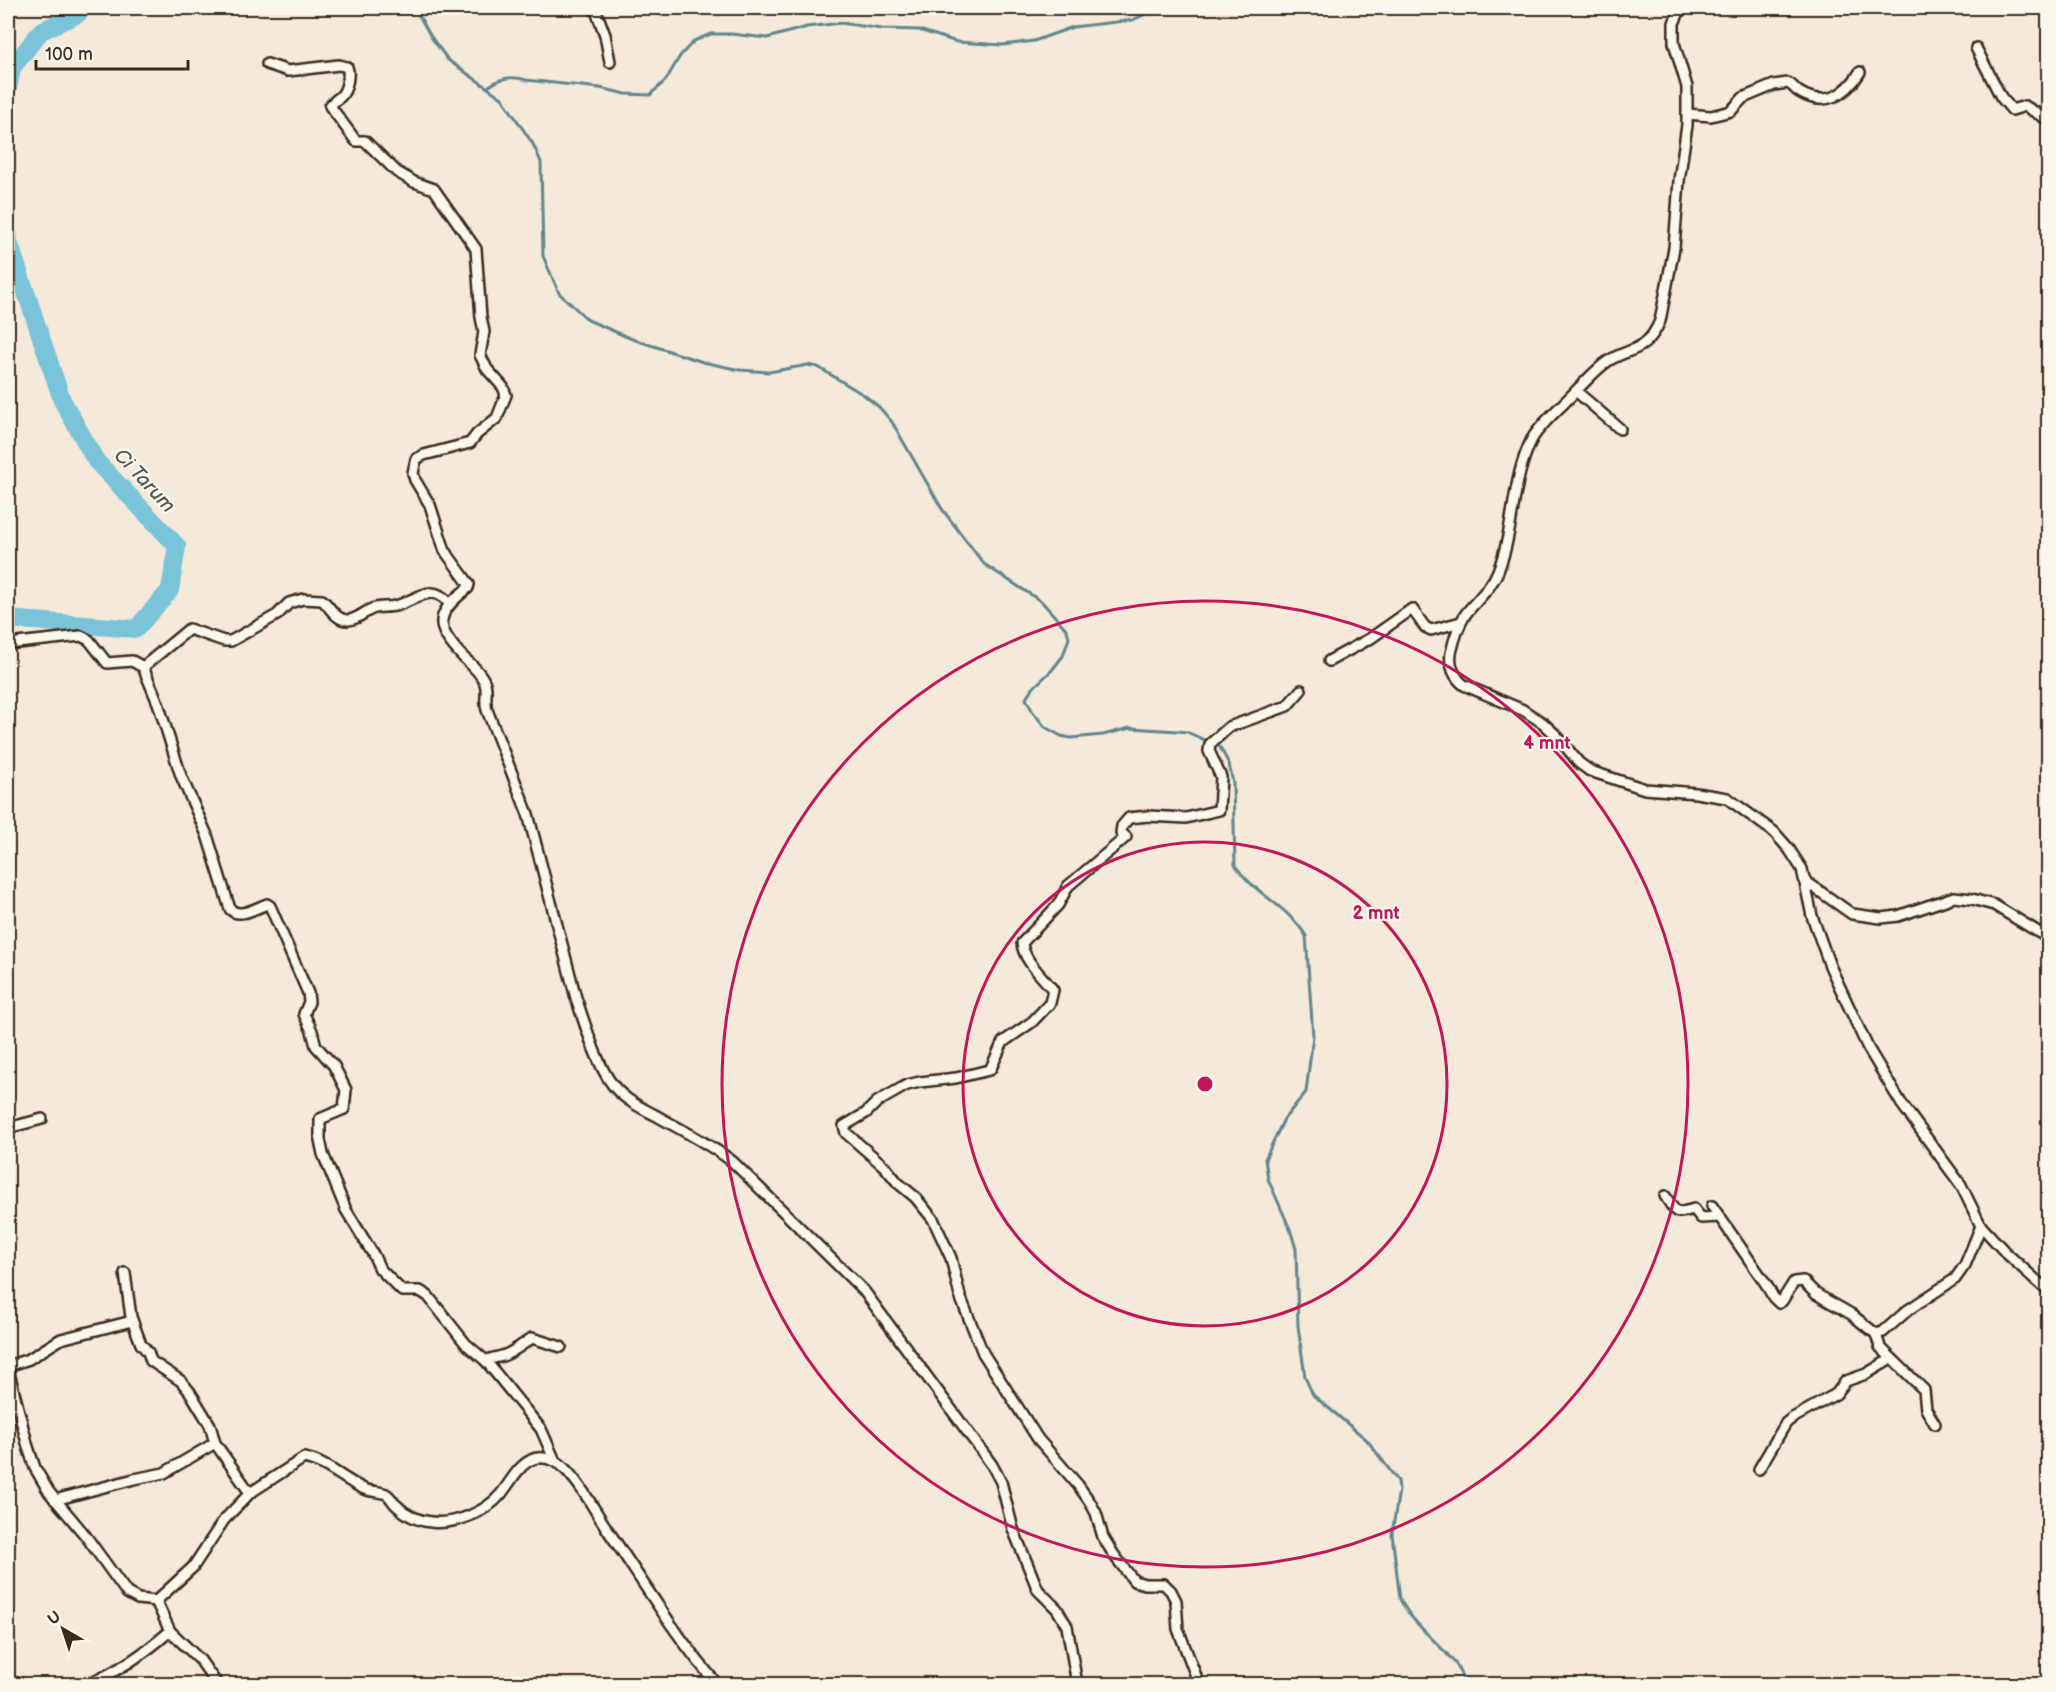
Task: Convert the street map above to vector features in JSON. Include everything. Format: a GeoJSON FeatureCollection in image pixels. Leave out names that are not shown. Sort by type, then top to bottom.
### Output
{"type":"FeatureCollection","features":[{"type":"Feature","properties":{"kind":"street"},"geometry":{"type":"LineString","coordinates":[[595,8],[610,62]]}},
{"type":"Feature","properties":{"kind":"street"},"geometry":{"type":"LineString","coordinates":[[1681,8],[1674,23],[1674,43],[1687,83],[1687,114],[1674,248],[1660,321],[1656,331],[1641,346],[1606,362],[1555,412],[1532,440],[1519,481],[1507,539],[1497,573],[1488,590],[1461,622],[1456,634],[1450,658],[1454,673],[1460,682],[1471,689],[1496,698],[1532,716],[1552,731],[1582,766],[1599,776],[1645,789],[1728,798],[1784,842],[1798,862],[1805,881],[1812,916],[1827,957],[1868,1048],[1901,1103],[1961,1185],[1981,1226],[2005,1252],[2049,1292]]}},
{"type":"Feature","properties":{"kind":"street"},"geometry":{"type":"LineString","coordinates":[[1976,48],[2001,97],[2011,109],[2025,106],[2049,120]]}},
{"type":"Feature","properties":{"kind":"street"},"geometry":{"type":"LineString","coordinates":[[267,64],[288,71],[339,65],[347,67],[349,73],[344,92],[330,106],[356,141],[365,141],[391,167],[408,179],[434,189],[476,249],[484,332],[480,355],[487,369],[503,387],[506,398],[497,418],[477,434],[470,443],[418,457],[413,473],[430,505],[445,551],[469,584],[468,588],[449,603],[443,613],[442,624],[455,648],[476,669],[485,684],[484,701],[528,814],[576,998],[608,1078],[615,1088],[630,1101],[733,1162],[864,1291],[998,1476],[1017,1540],[1038,1590],[1057,1609],[1067,1626],[1077,1684]]}},
{"type":"Feature","properties":{"kind":"street"},"geometry":{"type":"LineString","coordinates":[[1687,114],[1712,116],[1731,111],[1743,98],[1774,85],[1790,83],[1797,91],[1820,100],[1839,95],[1849,88],[1860,72]]}},
{"type":"Feature","properties":{"kind":"street"},"geometry":{"type":"LineString","coordinates":[[1577,392],[1620,429]]}},
{"type":"Feature","properties":{"kind":"street"},"geometry":{"type":"LineString","coordinates":[[143,667],[189,629],[224,641],[231,641],[273,617],[286,605],[303,599],[321,600],[340,618],[349,620],[373,608],[395,606],[432,592],[440,593],[449,603]]}},
{"type":"Feature","properties":{"kind":"street"},"geometry":{"type":"LineString","coordinates":[[1329,661],[1371,638],[1412,609],[1425,627],[1431,630],[1461,622]]}},
{"type":"Feature","properties":{"kind":"street"},"geometry":{"type":"LineString","coordinates":[[8,644],[81,636],[91,642],[107,663],[132,661],[143,667],[158,703],[181,777],[207,835],[230,909],[237,914],[267,904],[270,906],[308,993],[309,1002],[304,1014],[312,1030],[315,1045],[334,1066],[346,1090],[344,1109],[323,1117],[320,1121],[321,1146],[340,1197],[382,1272],[402,1291],[420,1291],[427,1294],[466,1344],[486,1361],[541,1429],[555,1461],[576,1482],[669,1622],[717,1684]]}},
{"type":"Feature","properties":{"kind":"street"},"geometry":{"type":"LineString","coordinates":[[1199,1684],[1178,1629],[1176,1601],[1171,1590],[1164,1584],[1145,1584],[1134,1581],[1117,1561],[1103,1537],[1090,1502],[1038,1439],[983,1353],[960,1296],[951,1258],[933,1219],[915,1197],[898,1184],[885,1167],[846,1132],[844,1126],[856,1120],[877,1102],[907,1085],[988,1071],[1003,1042],[1032,1022],[1053,998],[1053,990],[1031,963],[1022,943],[1058,904],[1066,889],[1126,837],[1121,833],[1122,826],[1129,818],[1148,816],[1186,818],[1219,810],[1221,777],[1209,751],[1210,744],[1229,727],[1287,706],[1301,690]]}},
{"type":"Feature","properties":{"kind":"street"},"geometry":{"type":"LineString","coordinates":[[1805,881],[1852,914],[1881,918],[1899,916],[1954,897],[1972,899],[1994,905],[2049,938]]}},
{"type":"Feature","properties":{"kind":"street"},"geometry":{"type":"LineString","coordinates":[[8,1128],[42,1119]]}},
{"type":"Feature","properties":{"kind":"street"},"geometry":{"type":"LineString","coordinates":[[1665,1196],[1679,1214],[1694,1209],[1701,1218],[1706,1220],[1720,1217]]}},
{"type":"Feature","properties":{"kind":"street"},"geometry":{"type":"LineString","coordinates":[[1712,1206],[1776,1301],[1779,1303],[1782,1301],[1794,1282],[1803,1281],[1816,1294],[1851,1314],[1876,1334],[1879,1345],[1924,1390],[1926,1409],[1935,1424]]}},
{"type":"Feature","properties":{"kind":"street"},"geometry":{"type":"LineString","coordinates":[[1876,1334],[1883,1332],[1908,1310],[1955,1279],[1965,1265],[1981,1226]]}},
{"type":"Feature","properties":{"kind":"street"},"geometry":{"type":"LineString","coordinates":[[125,1274],[132,1321],[141,1344],[148,1352],[151,1361],[181,1381],[190,1392],[210,1425],[215,1443],[250,1493]]}},
{"type":"Feature","properties":{"kind":"street"},"geometry":{"type":"LineString","coordinates":[[132,1321],[61,1339],[29,1359],[8,1367],[32,1458],[44,1485],[85,1536],[126,1593],[138,1599],[156,1601],[193,1567],[224,1520],[250,1493],[304,1458],[316,1460],[365,1490],[386,1494],[403,1512],[411,1516],[439,1523],[466,1516],[489,1506],[531,1460],[540,1458],[555,1461]]}},
{"type":"Feature","properties":{"kind":"street"},"geometry":{"type":"LineString","coordinates":[[486,1361],[507,1354],[532,1338],[561,1347]]}},
{"type":"Feature","properties":{"kind":"street"},"geometry":{"type":"LineString","coordinates":[[1759,1469],[1786,1423],[1836,1394],[1846,1381],[1864,1375],[1891,1359]]}},
{"type":"Feature","properties":{"kind":"street"},"geometry":{"type":"LineString","coordinates":[[55,1500],[164,1473],[215,1443]]}},
{"type":"Feature","properties":{"kind":"street"},"geometry":{"type":"LineString","coordinates":[[156,1601],[170,1631],[200,1660],[217,1684]]}},
{"type":"Feature","properties":{"kind":"street"},"geometry":{"type":"LineString","coordinates":[[88,1684],[147,1652],[170,1631]]}},
{"type":"Feature","properties":{"kind":"waterway","name":"Ci Tarum"},"geometry":{"type":"LineString","coordinates":[[8,88],[12,68],[41,31],[78,14],[82,8]]}},
{"type":"Feature","properties":{"kind":"waterway"},"geometry":{"type":"LineString","coordinates":[[415,8],[431,37],[448,60],[502,98],[533,144],[541,162],[543,256],[559,293],[588,320],[632,339],[703,362],[740,370],[769,372],[808,365],[818,367],[864,395],[892,422],[942,509],[984,564],[1042,602],[1067,630],[1069,638],[1063,656],[1030,691],[1026,699],[1045,727],[1061,736],[1071,738],[1103,735],[1130,728],[1187,732],[1220,747],[1229,764],[1233,783],[1235,865],[1252,884],[1290,916],[1306,936],[1313,1036],[1306,1092],[1284,1119],[1265,1159],[1268,1179],[1290,1229],[1296,1249],[1298,1326],[1305,1377],[1313,1395],[1367,1440],[1398,1481],[1399,1490],[1392,1534],[1400,1599],[1418,1625],[1455,1663],[1465,1684]]}},
{"type":"Feature","properties":{"kind":"waterway"},"geometry":{"type":"LineString","coordinates":[[488,87],[496,81],[515,78],[600,88],[626,94],[650,95],[666,80],[680,56],[694,41],[711,34],[767,38],[807,27],[841,23],[882,29],[919,30],[957,42],[1003,45],[1034,41],[1073,27],[1133,20],[1158,8]]}},
{"type":"Feature","properties":{"kind":"waterway","name":"Ci Tarum"},"geometry":{"type":"LineString","coordinates":[[8,232],[9,242],[62,400],[96,461],[177,546],[170,590],[136,629],[8,619]]}}]}
